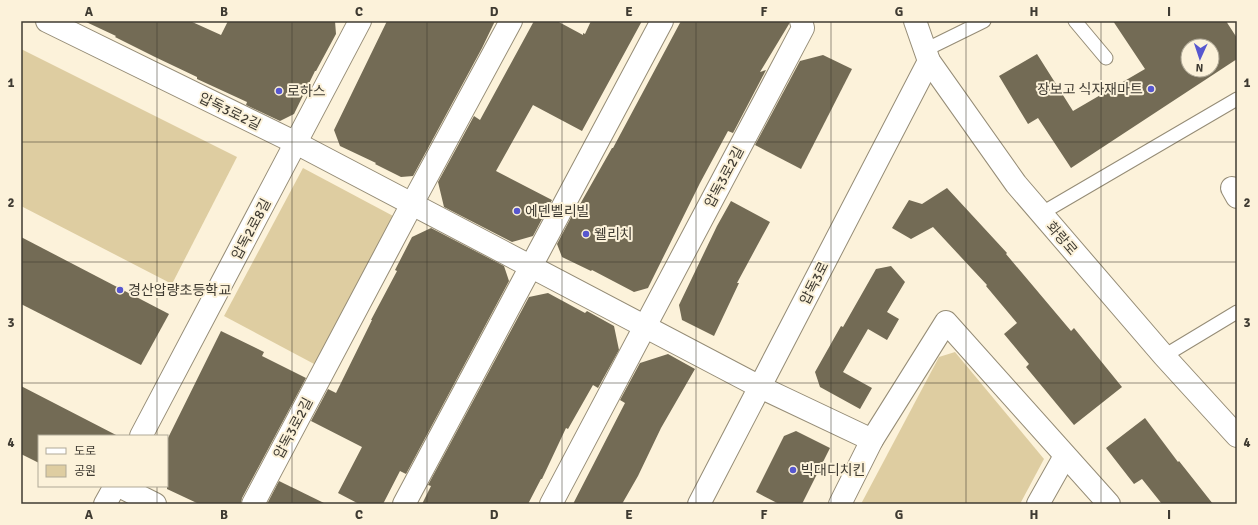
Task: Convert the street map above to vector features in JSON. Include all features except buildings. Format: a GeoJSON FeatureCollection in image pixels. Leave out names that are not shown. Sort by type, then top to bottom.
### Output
{"type":"FeatureCollection","features":[{"type":"Feature","properties":{"kind":"street","name":"압독3로2길"},"geometry":{"type":"LineString","coordinates":[[47,21],[296,144],[760,387],[872,440]]}},
{"type":"Feature","properties":{"kind":"street","name":"압독2로8길"},"geometry":{"type":"LineString","coordinates":[[142,435],[360,21]]}},
{"type":"Feature","properties":{"kind":"street","name":"압독3로2길"},"geometry":{"type":"LineString","coordinates":[[253,504],[510,21]]}},
{"type":"Feature","properties":{"kind":"street"},"geometry":{"type":"LineString","coordinates":[[404,504],[662,21]]}},
{"type":"Feature","properties":{"kind":"street","name":"화랑로"},"geometry":{"type":"LineString","coordinates":[[915,21],[927,56],[1016,184],[1164,356],[1237,436]]}},
{"type":"Feature","properties":{"kind":"street","name":"압독3로2길"},"geometry":{"type":"LineString","coordinates":[[551,504],[802,25]]}},
{"type":"Feature","properties":{"kind":"street","name":"압독3로"},"geometry":{"type":"LineString","coordinates":[[699,504],[760,387],[927,56]]}},
{"type":"Feature","properties":{"kind":"street"},"geometry":{"type":"LineString","coordinates":[[840,504],[872,440],[946,322],[1109,504]]}},
{"type":"Feature","properties":{"kind":"street"},"geometry":{"type":"LineString","coordinates":[[1038,504],[1065,456]]}},
{"type":"Feature","properties":{"kind":"street"},"geometry":{"type":"LineString","coordinates":[[106,504],[114,487]]}},
{"type":"Feature","properties":{"kind":"street"},"geometry":{"type":"LineString","coordinates":[[121,487],[155,504]]}},
{"type":"Feature","properties":{"kind":"lane"},"geometry":{"type":"LineString","coordinates":[[927,56],[984,21]]}},
{"type":"Feature","properties":{"kind":"lane"},"geometry":{"type":"LineString","coordinates":[[1075,21],[1106,58]]}},
{"type":"Feature","properties":{"kind":"lane"},"geometry":{"type":"LineString","coordinates":[[1042,214],[1237,99]]}},
{"type":"Feature","properties":{"kind":"lane"},"geometry":{"type":"LineString","coordinates":[[1164,356],[1237,312]]}},
{"type":"Feature","properties":{"kind":"green space"},"geometry":{"type":"Polygon","coordinates":[[[21,49],[237,157],[172,284],[21,206],[21,49]]]}},
{"type":"Feature","properties":{"kind":"green space"},"geometry":{"type":"Polygon","coordinates":[[[303,168],[395,217],[316,365],[224,316],[303,168]]]}},
{"type":"Feature","properties":{"kind":"green space"},"geometry":{"type":"Polygon","coordinates":[[[955,352],[1044,459],[1020,504],[861,504],[939,357],[955,352]]]}},
{"type":"Feature","properties":{"kind":"place","name":"장보고 식자재마트"},"geometry":{"type":"Point","coordinates":[1151,89]}},
{"type":"Feature","properties":{"kind":"place","name":"로하스"},"geometry":{"type":"Point","coordinates":[279,91]}},
{"type":"Feature","properties":{"kind":"place","name":"에덴벨리빌"},"geometry":{"type":"Point","coordinates":[517,211]}},
{"type":"Feature","properties":{"kind":"place","name":"웰리치"},"geometry":{"type":"Point","coordinates":[586,234]}},
{"type":"Feature","properties":{"kind":"place","name":"경산압량초등학교"},"geometry":{"type":"Point","coordinates":[120,290]}},
{"type":"Feature","properties":{"kind":"place","name":"빅대디치킨"},"geometry":{"type":"Point","coordinates":[793,470]}}]}
